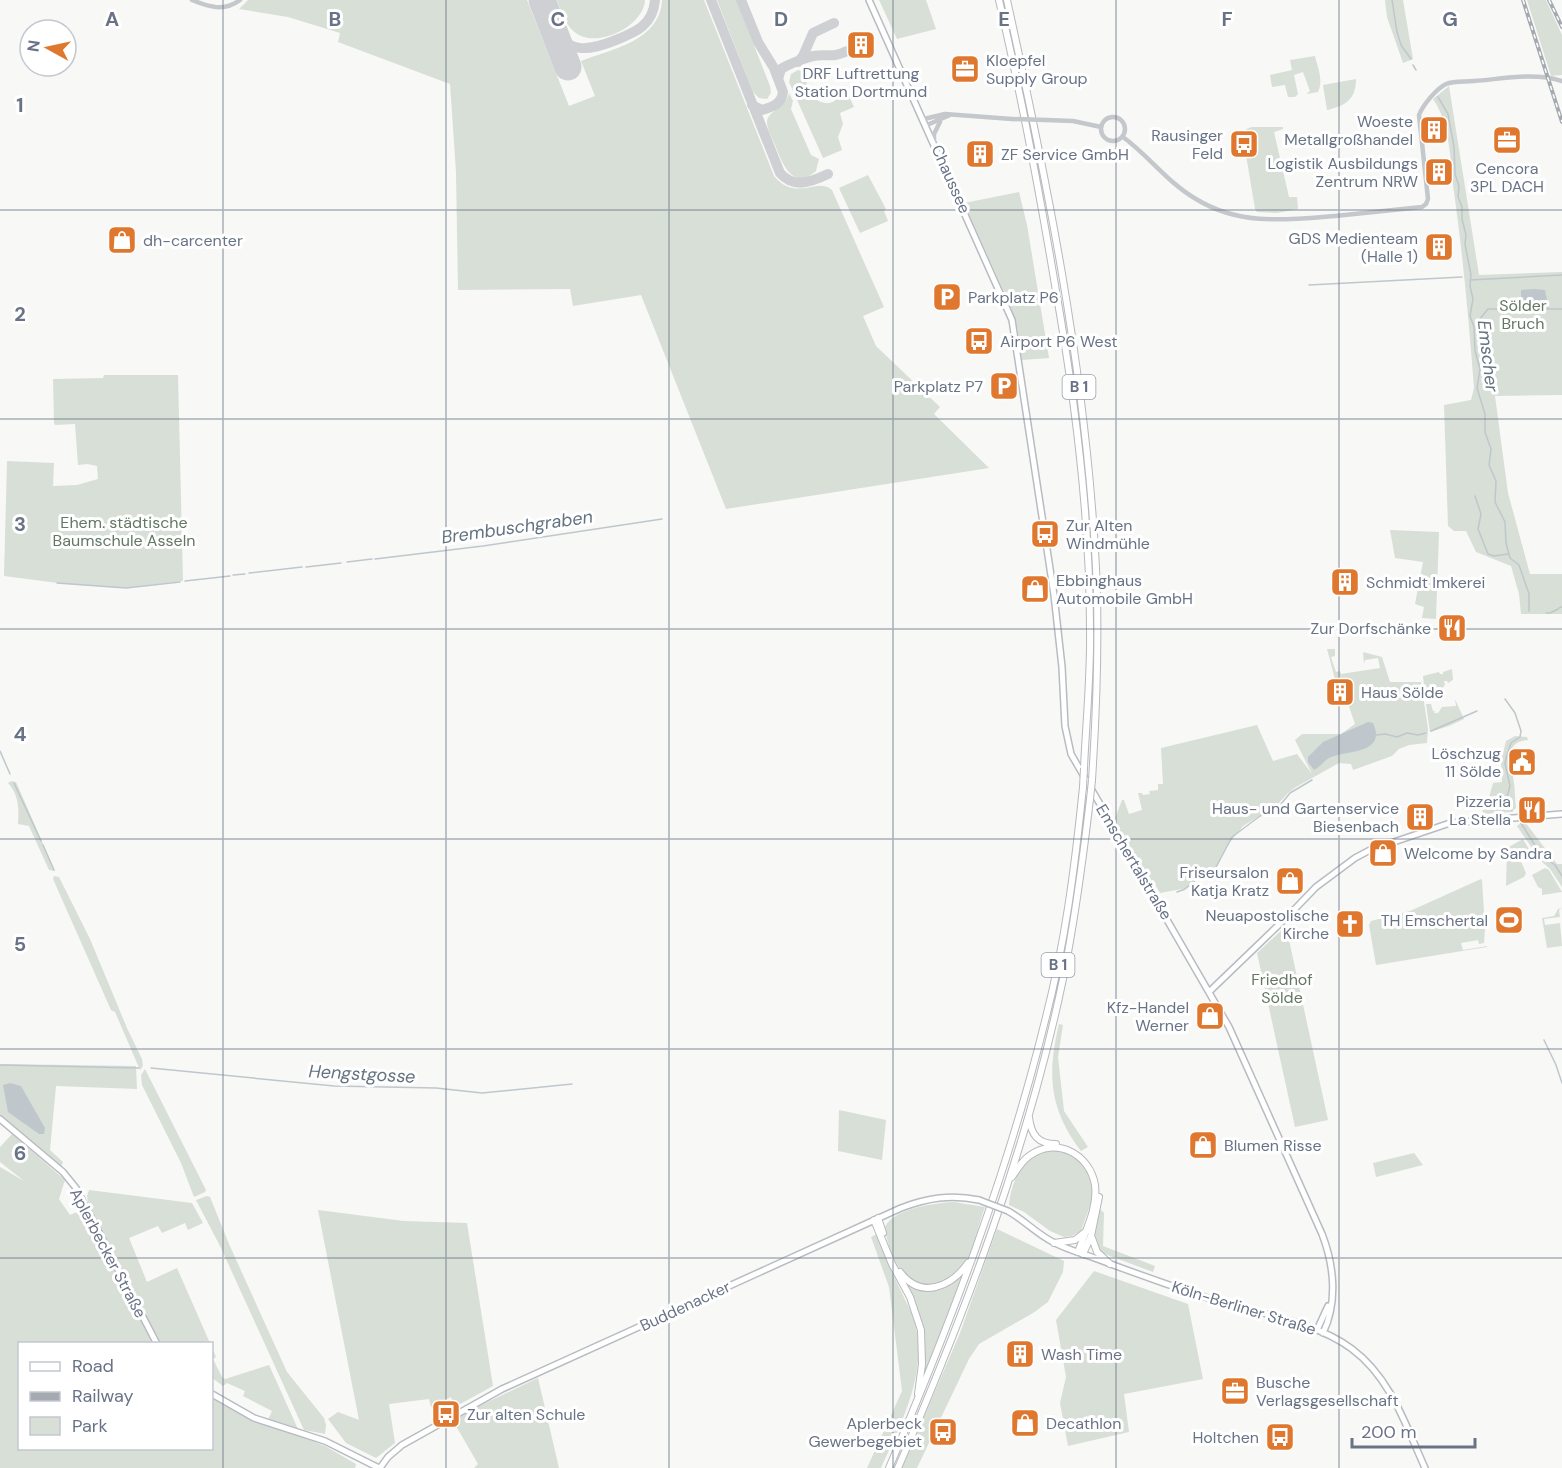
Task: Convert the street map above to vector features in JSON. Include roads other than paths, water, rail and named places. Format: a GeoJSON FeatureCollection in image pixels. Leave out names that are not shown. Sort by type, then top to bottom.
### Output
{"type":"FeatureCollection","features":[{"type":"Feature","properties":{"kind":"highway","name":"B 1"},"geometry":{"type":"LineString","coordinates":[[889,1468],[917,1403],[974,1255],[1010,1150],[1046,1020],[1073,878],[1083,787],[1090,629],[1088,552],[1078,442],[1065,339],[1044,216],[999,0]]}},
{"type":"Feature","properties":{"kind":"highway","name":"B 1"},"geometry":{"type":"LineString","coordinates":[[898,1468],[950,1342],[1006,1188],[1029,1112],[1055,1016],[1070,947],[1092,780],[1096,706],[1097,606],[1086,441],[1058,254],[1007,0]]}},
{"type":"Feature","properties":{"kind":"highway"},"geometry":{"type":"LineString","coordinates":[[1029,1112],[1030,1127],[1038,1140],[1076,1149],[1094,1170],[1099,1196],[1080,1253]]}},
{"type":"Feature","properties":{"kind":"highway"},"geometry":{"type":"LineString","coordinates":[[1006,1188],[1024,1160],[1037,1151],[1059,1148],[1074,1153],[1088,1166],[1095,1185],[1088,1234],[1097,1252],[1110,1264]]}},
{"type":"Feature","properties":{"kind":"highway"},"geometry":{"type":"LineString","coordinates":[[876,1219],[902,1276],[915,1284],[934,1287],[946,1284],[960,1274],[974,1255]]}},
{"type":"Feature","properties":{"kind":"highway"},"geometry":{"type":"LineString","coordinates":[[876,1219],[892,1264],[910,1298],[921,1330],[922,1364],[917,1403]]}},
{"type":"Feature","properties":{"kind":"highway"},"geometry":{"type":"LineString","coordinates":[[1054,1243],[1074,1241],[1088,1234]]}},
{"type":"Feature","properties":{"kind":"main road","name":"Chaussee"},"geometry":{"type":"LineString","coordinates":[[869,0],[1008,308],[1015,331],[1020,362]]}},
{"type":"Feature","properties":{"kind":"main road","name":"Emschertalstraße"},"geometry":{"type":"LineString","coordinates":[[1020,362],[1057,613],[1067,740],[1077,766],[1210,991],[1243,1056],[1323,1236],[1330,1258],[1332,1302],[1320,1332]]}},
{"type":"Feature","properties":{"kind":"main road"},"geometry":{"type":"LineString","coordinates":[[1210,991],[1316,887],[1354,858],[1370,850],[1451,822],[1562,814]]}},
{"type":"Feature","properties":{"kind":"main road","name":"Aplerbecker Straße"},"geometry":{"type":"LineString","coordinates":[[0,1119],[63,1172],[76,1188],[126,1280],[156,1342]]}},
{"type":"Feature","properties":{"kind":"main road","name":"Buddenacker"},"geometry":{"type":"LineString","coordinates":[[379,1468],[402,1445],[495,1392],[912,1203],[934,1198],[960,1197],[979,1200],[1008,1211]]}},
{"type":"Feature","properties":{"kind":"main road","name":"Köln-Berliner Straße"},"geometry":{"type":"LineString","coordinates":[[1008,1211],[1054,1243],[1211,1299],[1320,1332],[1353,1349],[1380,1377],[1401,1413],[1425,1468]]}},
{"type":"Feature","properties":{"kind":"main road"},"geometry":{"type":"LineString","coordinates":[[213,1395],[255,1418],[325,1441],[379,1468]]}},
{"type":"Feature","properties":{"kind":"street"},"geometry":{"type":"LineString","coordinates":[[192,0],[215,8],[227,7],[240,0]]}},
{"type":"Feature","properties":{"kind":"street"},"geometry":{"type":"LineString","coordinates":[[1123,137],[1145,154],[1175,184],[1203,204],[1249,219],[1271,221],[1301,219],[1425,206],[1428,199],[1419,115],[1429,100],[1446,84],[1521,77],[1553,78],[1562,81]]}},
{"type":"Feature","properties":{"kind":"street"},"geometry":{"type":"LineString","coordinates":[[925,122],[939,115],[950,115],[1074,121],[1101,127]]}},
{"type":"Feature","properties":{"kind":"street"},"geometry":{"type":"LineString","coordinates":[[934,141],[935,130],[942,120],[950,115]]}},
{"type":"Feature","properties":{"kind":"street"},"geometry":{"type":"LineString","coordinates":[[1107,118],[1119,118],[1125,127],[1123,137],[1116,141],[1108,140],[1102,135],[1101,127],[1107,118]]}},
{"type":"Feature","properties":{"kind":"street"},"geometry":{"type":"LineString","coordinates":[[925,122],[942,120]]}},
{"type":"Feature","properties":{"kind":"waterway","name":"Emscher"},"geometry":{"type":"LineString","coordinates":[[1392,0],[1401,45],[1411,59]]}},
{"type":"Feature","properties":{"kind":"waterway","name":"Emscher"},"geometry":{"type":"LineString","coordinates":[[1413,65],[1416,70]]}},
{"type":"Feature","properties":{"kind":"waterway","name":"Emscher"},"geometry":{"type":"LineString","coordinates":[[1438,97],[1448,114],[1454,147],[1455,174],[1459,186],[1458,197],[1462,207],[1465,244],[1471,275],[1470,286],[1473,299],[1470,316],[1474,327],[1475,351],[1480,369],[1477,388],[1485,414],[1485,432],[1491,449],[1489,465],[1496,481],[1495,502],[1505,522],[1506,543],[1510,558],[1519,565],[1529,594],[1529,611]]}},
{"type":"Feature","properties":{"kind":"waterway"},"geometry":{"type":"LineString","coordinates":[[1470,280],[1562,275]]}},
{"type":"Feature","properties":{"kind":"waterway"},"geometry":{"type":"LineString","coordinates":[[1309,285],[1462,277]]}},
{"type":"Feature","properties":{"kind":"waterway"},"geometry":{"type":"LineString","coordinates":[[1476,329],[1479,320],[1488,309],[1562,309]]}},
{"type":"Feature","properties":{"kind":"waterway"},"geometry":{"type":"LineString","coordinates":[[1475,496],[1481,514],[1478,529],[1488,554],[1494,556],[1508,554]]}},
{"type":"Feature","properties":{"kind":"waterway","name":"Brembuschgraben"},"geometry":{"type":"LineString","coordinates":[[375,559],[483,546],[662,519]]}},
{"type":"Feature","properties":{"kind":"waterway","name":"Brembuschgraben"},"geometry":{"type":"LineString","coordinates":[[347,562],[372,559]]}},
{"type":"Feature","properties":{"kind":"waterway","name":"Brembuschgraben"},"geometry":{"type":"LineString","coordinates":[[306,567],[341,563]]}},
{"type":"Feature","properties":{"kind":"waterway","name":"Brembuschgraben"},"geometry":{"type":"LineString","coordinates":[[249,573],[302,567]]}},
{"type":"Feature","properties":{"kind":"waterway","name":"Brembuschgraben"},"geometry":{"type":"LineString","coordinates":[[233,575],[245,574]]}},
{"type":"Feature","properties":{"kind":"waterway","name":"Brembuschgraben"},"geometry":{"type":"LineString","coordinates":[[185,581],[230,576]]}},
{"type":"Feature","properties":{"kind":"waterway","name":"Brembuschgraben"},"geometry":{"type":"LineString","coordinates":[[57,583],[126,588],[180,582]]}},
{"type":"Feature","properties":{"kind":"waterway"},"geometry":{"type":"LineString","coordinates":[[1550,613],[1558,609]]}},
{"type":"Feature","properties":{"kind":"waterway","name":"Emscher"},"geometry":{"type":"LineString","coordinates":[[1505,699],[1515,713],[1521,731],[1520,737],[1511,743],[1505,763],[1510,786],[1506,800],[1512,811]]}},
{"type":"Feature","properties":{"kind":"waterway"},"geometry":{"type":"LineString","coordinates":[[1431,731],[1477,711]]}},
{"type":"Feature","properties":{"kind":"waterway"},"geometry":{"type":"LineString","coordinates":[[1376,735],[1385,734],[1397,737],[1407,733],[1418,735],[1426,733]]}},
{"type":"Feature","properties":{"kind":"waterway"},"geometry":{"type":"LineString","coordinates":[[0,751],[10,774]]}},
{"type":"Feature","properties":{"kind":"waterway"},"geometry":{"type":"LineString","coordinates":[[1177,892],[1215,869],[1232,837],[1260,816],[1277,809],[1290,793],[1312,780]]}},
{"type":"Feature","properties":{"kind":"waterway"},"geometry":{"type":"LineString","coordinates":[[14,783],[41,841]]}},
{"type":"Feature","properties":{"kind":"waterway","name":"Emscher"},"geometry":{"type":"LineString","coordinates":[[1521,823],[1541,855],[1555,865],[1562,876]]}},
{"type":"Feature","properties":{"kind":"waterway"},"geometry":{"type":"LineString","coordinates":[[43,845],[54,870]]}},
{"type":"Feature","properties":{"kind":"waterway"},"geometry":{"type":"LineString","coordinates":[[1544,1040],[1562,1083]]}},
{"type":"Feature","properties":{"kind":"waterway","name":"Hengstgosse"},"geometry":{"type":"LineString","coordinates":[[0,1065],[139,1068]]}},
{"type":"Feature","properties":{"kind":"waterway","name":"Hengstgosse"},"geometry":{"type":"LineString","coordinates":[[151,1068],[334,1086],[436,1088],[482,1093],[572,1084]]}},
{"type":"Feature","properties":{"kind":"railway"},"geometry":{"type":"LineString","coordinates":[[1523,0],[1562,122]]}},
{"type":"Feature","properties":{"kind":"railway"},"geometry":{"type":"LineString","coordinates":[[1549,0],[1562,27]]}},
{"type":"Feature","properties":{"kind":"place","name":"DRF Luftrettung Station Dortmund"},"geometry":{"type":"Point","coordinates":[861,45]}},
{"type":"Feature","properties":{"kind":"place","name":"Kloepfel Supply Group"},"geometry":{"type":"Point","coordinates":[965,69]}},
{"type":"Feature","properties":{"kind":"place","name":"Woeste Metallgroßhandel"},"geometry":{"type":"Point","coordinates":[1434,130]}},
{"type":"Feature","properties":{"kind":"place","name":"Cencora 3PL DACH"},"geometry":{"type":"Point","coordinates":[1507,140]}},
{"type":"Feature","properties":{"kind":"place","name":"Rausinger Feld"},"geometry":{"type":"Point","coordinates":[1244,144]}},
{"type":"Feature","properties":{"kind":"place","name":"ZF Service GmbH"},"geometry":{"type":"Point","coordinates":[980,154]}},
{"type":"Feature","properties":{"kind":"place","name":"Logistik Ausbildungs Zentrum NRW"},"geometry":{"type":"Point","coordinates":[1439,172]}},
{"type":"Feature","properties":{"kind":"place","name":"dh-carcenter"},"geometry":{"type":"Point","coordinates":[122,240]}},
{"type":"Feature","properties":{"kind":"place","name":"GDS Medienteam (Halle 1)"},"geometry":{"type":"Point","coordinates":[1439,247]}},
{"type":"Feature","properties":{"kind":"place","name":"Parkplatz P6"},"geometry":{"type":"Point","coordinates":[947,297]}},
{"type":"Feature","properties":{"kind":"place","name":"Airport P6 West"},"geometry":{"type":"Point","coordinates":[979,341]}},
{"type":"Feature","properties":{"kind":"place","name":"Parkplatz P7"},"geometry":{"type":"Point","coordinates":[1004,386]}},
{"type":"Feature","properties":{"kind":"place","name":"Zur Alten Windmühle"},"geometry":{"type":"Point","coordinates":[1045,534]}},
{"type":"Feature","properties":{"kind":"place","name":"Schmidt Imkerei"},"geometry":{"type":"Point","coordinates":[1345,582]}},
{"type":"Feature","properties":{"kind":"place","name":"Ebbinghaus Automobile GmbH"},"geometry":{"type":"Point","coordinates":[1035,589]}},
{"type":"Feature","properties":{"kind":"place","name":"Zur Dorfschänke"},"geometry":{"type":"Point","coordinates":[1452,628]}},
{"type":"Feature","properties":{"kind":"place","name":"Haus Sölde"},"geometry":{"type":"Point","coordinates":[1340,692]}},
{"type":"Feature","properties":{"kind":"place","name":"Löschzug 11 Sölde"},"geometry":{"type":"Point","coordinates":[1522,762]}},
{"type":"Feature","properties":{"kind":"place","name":"Pizzeria La Stella"},"geometry":{"type":"Point","coordinates":[1532,810]}},
{"type":"Feature","properties":{"kind":"place","name":"Haus- und Gartenservice Biesenbach"},"geometry":{"type":"Point","coordinates":[1420,817]}},
{"type":"Feature","properties":{"kind":"place","name":"Welcome by Sandra"},"geometry":{"type":"Point","coordinates":[1383,853]}},
{"type":"Feature","properties":{"kind":"place","name":"Friseursalon Katja Kratz"},"geometry":{"type":"Point","coordinates":[1290,881]}},
{"type":"Feature","properties":{"kind":"place","name":"TH Emschertal"},"geometry":{"type":"Point","coordinates":[1509,920]}},
{"type":"Feature","properties":{"kind":"place","name":"Neuapostolische Kirche"},"geometry":{"type":"Point","coordinates":[1350,924]}},
{"type":"Feature","properties":{"kind":"place","name":"Kfz-Handel Werner"},"geometry":{"type":"Point","coordinates":[1210,1016]}},
{"type":"Feature","properties":{"kind":"place","name":"Blumen Risse"},"geometry":{"type":"Point","coordinates":[1203,1145]}},
{"type":"Feature","properties":{"kind":"place","name":"Wash Time"},"geometry":{"type":"Point","coordinates":[1020,1354]}},
{"type":"Feature","properties":{"kind":"place","name":"Busche Verlagsgesellschaft"},"geometry":{"type":"Point","coordinates":[1235,1391]}},
{"type":"Feature","properties":{"kind":"place","name":"Zur alten Schule"},"geometry":{"type":"Point","coordinates":[446,1414]}},
{"type":"Feature","properties":{"kind":"place","name":"Decathlon"},"geometry":{"type":"Point","coordinates":[1025,1423]}},
{"type":"Feature","properties":{"kind":"place","name":"Aplerbeck Gewerbegebiet"},"geometry":{"type":"Point","coordinates":[943,1432]}},
{"type":"Feature","properties":{"kind":"place","name":"Holtchen"},"geometry":{"type":"Point","coordinates":[1280,1437]}},
{"type":"Feature","properties":{"kind":"park label","name":"Sölder Bruch"},"geometry":{"type":"Point","coordinates":[1523,314]}},
{"type":"Feature","properties":{"kind":"park label","name":"Ehem. städtische Baumschule Asseln"},"geometry":{"type":"Point","coordinates":[124,531]}},
{"type":"Feature","properties":{"kind":"park label","name":"Friedhof Sölde"},"geometry":{"type":"Point","coordinates":[1282,988]}}]}
